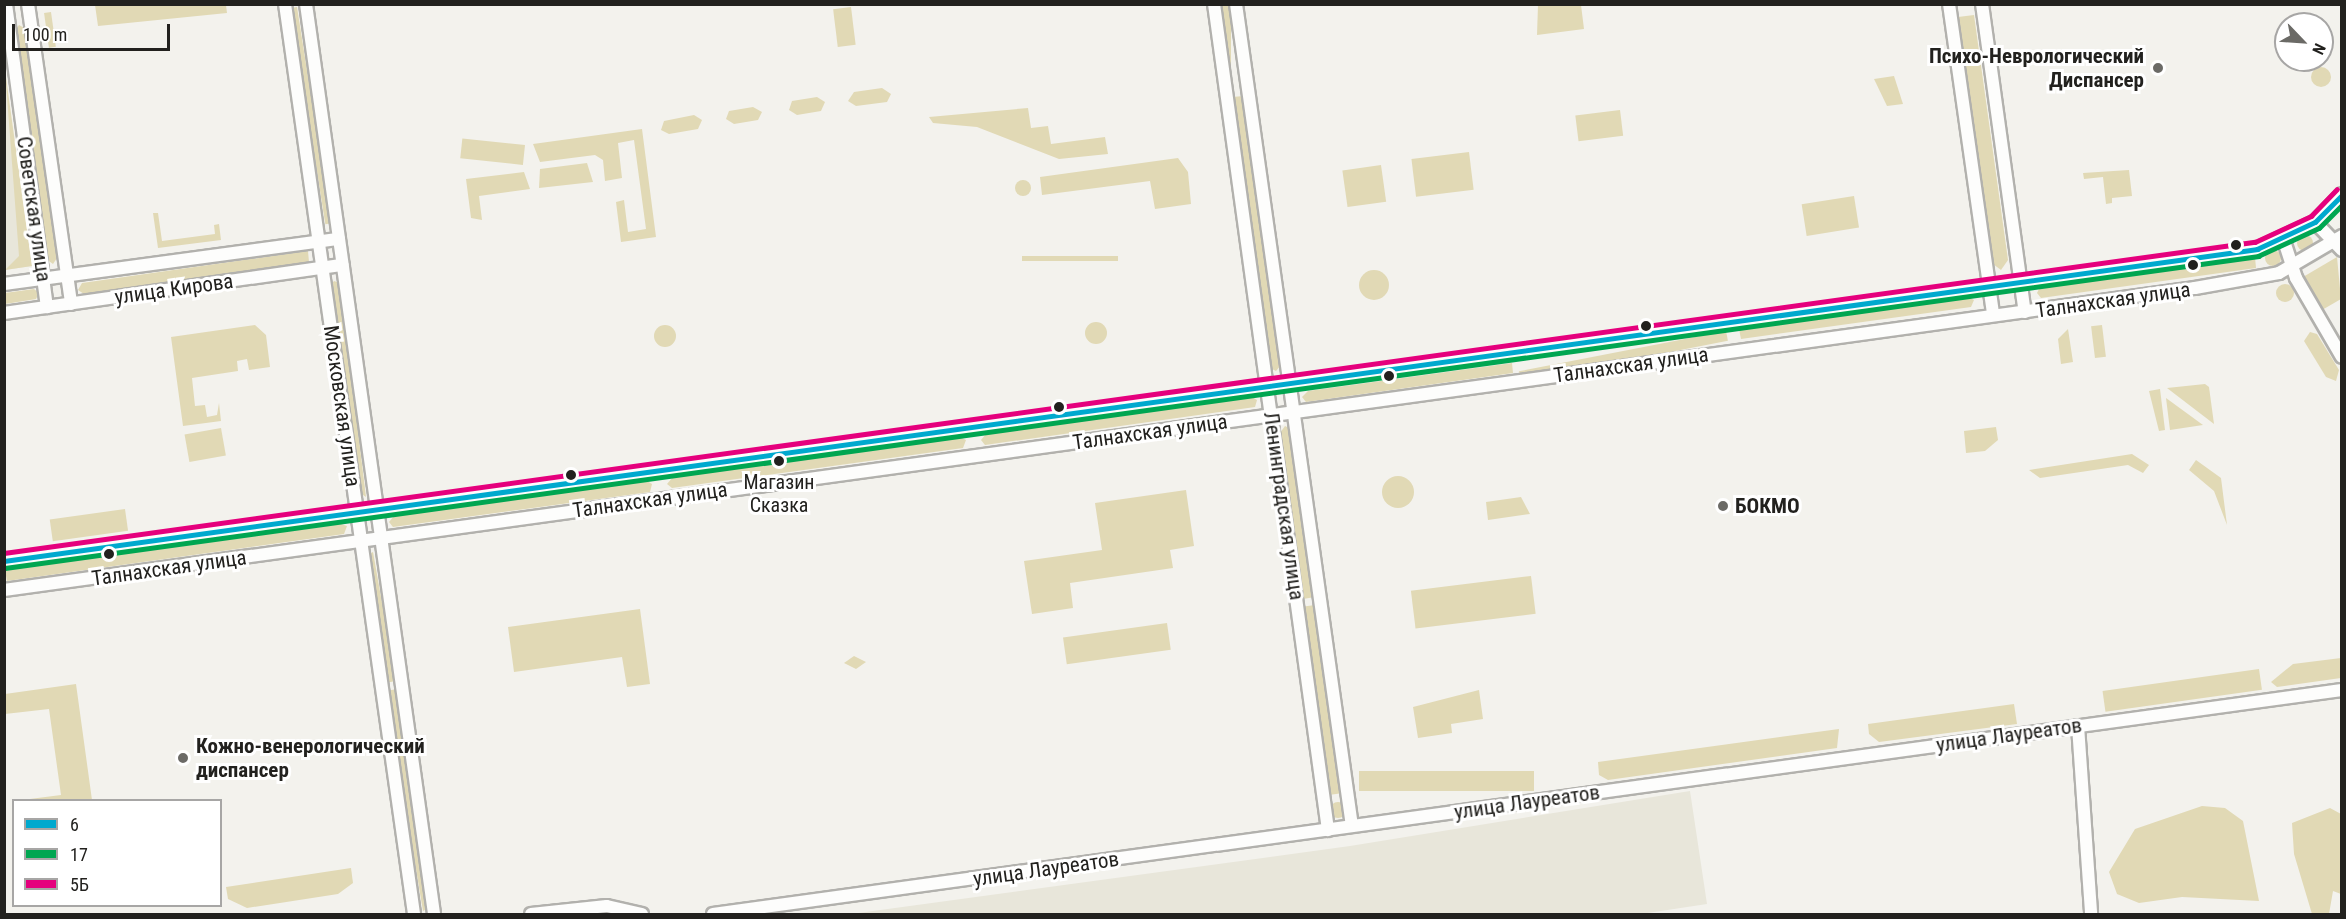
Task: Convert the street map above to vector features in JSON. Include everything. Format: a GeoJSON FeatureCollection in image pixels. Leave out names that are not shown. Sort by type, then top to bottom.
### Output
{"type":"FeatureCollection","features":[{"type":"Feature","properties":{"kind":"street","name":"Советская улица"},"geometry":{"type":"LineString","coordinates":[[6,4],[6,18],[47,307]]}},
{"type":"Feature","properties":{"kind":"street","name":"Московская улица"},"geometry":{"type":"LineString","coordinates":[[285,4],[414,915]]}},
{"type":"Feature","properties":{"kind":"street","name":"Московская улица"},"geometry":{"type":"LineString","coordinates":[[306,4],[434,915]]}},
{"type":"Feature","properties":{"kind":"street","name":"Ленинградская улица"},"geometry":{"type":"LineString","coordinates":[[1214,4],[1328,830]]}},
{"type":"Feature","properties":{"kind":"street","name":"Ленинградская улица"},"geometry":{"type":"LineString","coordinates":[[1236,4],[1352,826]]}},
{"type":"Feature","properties":{"kind":"street"},"geometry":{"type":"LineString","coordinates":[[1949,4],[1993,315]]}},
{"type":"Feature","properties":{"kind":"street"},"geometry":{"type":"LineString","coordinates":[[1982,4],[2025,312]]}},
{"type":"Feature","properties":{"kind":"street","name":"Советская улица"},"geometry":{"type":"LineString","coordinates":[[29,10],[71,304]]}},
{"type":"Feature","properties":{"kind":"street"},"geometry":{"type":"LineString","coordinates":[[6,18],[29,10]]}},
{"type":"Feature","properties":{"kind":"street"},"geometry":{"type":"LineString","coordinates":[[2342,194],[2315,222],[2284,241],[2293,267],[2342,357]]}},
{"type":"Feature","properties":{"kind":"street"},"geometry":{"type":"LineString","coordinates":[[2315,222],[2340,242]]}},
{"type":"Feature","properties":{"kind":"street","name":"улица Кирова"},"geometry":{"type":"LineString","coordinates":[[4,284],[339,239]]}},
{"type":"Feature","properties":{"kind":"street","name":"Талнахская улица"},"geometry":{"type":"LineString","coordinates":[[4,561],[2021,282],[2284,241]]}},
{"type":"Feature","properties":{"kind":"street","name":"Талнахская улица"},"geometry":{"type":"LineString","coordinates":[[4,590],[2195,288],[2293,267],[2340,242]]}},
{"type":"Feature","properties":{"kind":"street","name":"улица Кирова"},"geometry":{"type":"LineString","coordinates":[[4,313],[343,265]]}},
{"type":"Feature","properties":{"kind":"street","name":"улица Лауреатов"},"geometry":{"type":"LineString","coordinates":[[713,915],[2342,690]]}},
{"type":"Feature","properties":{"kind":"street"},"geometry":{"type":"LineString","coordinates":[[2078,726],[2091,915]]}},
{"type":"Feature","properties":{"kind":"street"},"geometry":{"type":"LineString","coordinates":[[531,915],[607,906],[642,915]]}},
{"type":"Feature","properties":{"kind":"shaded area"},"geometry":{"type":"Polygon","coordinates":[[[95,5],[226,5],[227,13],[98,26],[95,5]]]}},
{"type":"Feature","properties":{"kind":"shaded area"},"geometry":{"type":"Polygon","coordinates":[[[1219,5],[1231,5],[1231,92],[1219,92],[1219,5]]]}},
{"type":"Feature","properties":{"kind":"shaded area"},"geometry":{"type":"Polygon","coordinates":[[[1538,5],[1581,5],[1584,29],[1537,35],[1538,5]]]}},
{"type":"Feature","properties":{"kind":"shaded area"},"geometry":{"type":"Polygon","coordinates":[[[297,7],[331,223],[325,224],[291,8],[297,7]]]}},
{"type":"Feature","properties":{"kind":"shaded area"},"geometry":{"type":"Polygon","coordinates":[[[851,7],[856,45],[838,47],[833,9],[851,7]]]}},
{"type":"Feature","properties":{"kind":"shaded area"},"geometry":{"type":"Polygon","coordinates":[[[51,12],[56,47],[49,48],[44,13],[51,12]]]}},
{"type":"Feature","properties":{"kind":"shaded area"},"geometry":{"type":"Polygon","coordinates":[[[1974,15],[2008,260],[2001,270],[1993,264],[1958,17],[1974,15]]]}},
{"type":"Feature","properties":{"kind":"shaded area"},"geometry":{"type":"Polygon","coordinates":[[[19,25],[26,29],[57,258],[53,264],[46,259],[15,31],[19,25]]]}},
{"type":"Feature","properties":{"kind":"shaded area"},"geometry":{"type":"Polygon","coordinates":[[[4,70],[32,266],[5,270],[4,270],[4,70]]]}},
{"type":"Feature","properties":{"kind":"shaded area"},"geometry":{"type":"Polygon","coordinates":[[[5,70],[32,266],[5,270],[19,256],[5,70]]]}},
{"type":"Feature","properties":{"kind":"shaded area"},"geometry":{"type":"Polygon","coordinates":[[[2313,72],[2330,73],[2330,81],[2325,86],[2317,86],[2312,81],[2313,72]]]}},
{"type":"Feature","properties":{"kind":"shaded area"},"geometry":{"type":"Polygon","coordinates":[[[1894,76],[1903,104],[1887,106],[1874,79],[1894,76]]]}},
{"type":"Feature","properties":{"kind":"shaded area"},"geometry":{"type":"Polygon","coordinates":[[[882,88],[891,94],[887,102],[856,106],[848,101],[854,92],[882,88]]]}},
{"type":"Feature","properties":{"kind":"shaded area"},"geometry":{"type":"Polygon","coordinates":[[[1244,96],[1281,365],[1276,371],[1270,368],[1232,97],[1244,96]]]}},
{"type":"Feature","properties":{"kind":"shaded area"},"geometry":{"type":"Polygon","coordinates":[[[817,97],[825,102],[821,111],[797,115],[789,110],[792,101],[817,97]]]}},
{"type":"Feature","properties":{"kind":"shaded area"},"geometry":{"type":"Polygon","coordinates":[[[753,107],[762,112],[758,120],[734,124],[726,119],[729,111],[753,107]]]}},
{"type":"Feature","properties":{"kind":"shaded area"},"geometry":{"type":"Polygon","coordinates":[[[1028,108],[1031,128],[1048,126],[1051,144],[1105,137],[1108,154],[1059,159],[977,127],[933,123],[929,117],[1028,108]]]}},
{"type":"Feature","properties":{"kind":"shaded area"},"geometry":{"type":"Polygon","coordinates":[[[1620,110],[1623,136],[1579,141],[1575,115],[1620,110]]]}},
{"type":"Feature","properties":{"kind":"shaded area"},"geometry":{"type":"Polygon","coordinates":[[[694,115],[702,120],[698,129],[669,134],[661,130],[664,121],[694,115]]]}},
{"type":"Feature","properties":{"kind":"shaded area"},"geometry":{"type":"Polygon","coordinates":[[[642,129],[656,237],[621,242],[616,202],[624,200],[628,232],[646,229],[634,140],[618,143],[622,178],[605,181],[603,160],[595,155],[540,162],[533,144],[642,129]]]}},
{"type":"Feature","properties":{"kind":"shaded area"},"geometry":{"type":"Polygon","coordinates":[[[462,138],[525,145],[523,165],[460,158],[462,138]]]}},
{"type":"Feature","properties":{"kind":"shaded area"},"geometry":{"type":"Polygon","coordinates":[[[1469,152],[1474,190],[1416,197],[1411,159],[1469,152]]]}},
{"type":"Feature","properties":{"kind":"shaded area"},"geometry":{"type":"Polygon","coordinates":[[[1178,158],[1188,172],[1191,204],[1155,209],[1150,181],[1042,195],[1040,177],[1178,158]]]}},
{"type":"Feature","properties":{"kind":"shaded area"},"geometry":{"type":"Polygon","coordinates":[[[587,163],[593,182],[539,188],[540,169],[587,163]]]}},
{"type":"Feature","properties":{"kind":"shaded area"},"geometry":{"type":"Polygon","coordinates":[[[1381,165],[1386,202],[1348,207],[1342,170],[1381,165]]]}},
{"type":"Feature","properties":{"kind":"shaded area"},"geometry":{"type":"Polygon","coordinates":[[[2129,170],[2132,196],[2112,198],[2112,203],[2106,204],[2103,177],[2084,179],[2083,173],[2129,170]]]}},
{"type":"Feature","properties":{"kind":"shaded area"},"geometry":{"type":"Polygon","coordinates":[[[524,172],[530,189],[479,196],[482,220],[471,218],[466,179],[524,172]]]}},
{"type":"Feature","properties":{"kind":"shaded area"},"geometry":{"type":"Polygon","coordinates":[[[1020,180],[1026,180],[1031,188],[1029,194],[1020,196],[1015,191],[1015,185],[1020,180]]]}},
{"type":"Feature","properties":{"kind":"shaded area"},"geometry":{"type":"Polygon","coordinates":[[[1854,196],[1859,228],[1807,236],[1802,204],[1854,196]]]}},
{"type":"Feature","properties":{"kind":"shaded area"},"geometry":{"type":"Polygon","coordinates":[[[153,213],[158,213],[162,241],[215,234],[214,225],[219,224],[221,240],[158,248],[153,213]]]}},
{"type":"Feature","properties":{"kind":"shaded area"},"geometry":{"type":"Polygon","coordinates":[[[2305,235],[2311,237],[2313,243],[2311,249],[2305,251],[2299,249],[2297,243],[2299,237],[2305,235]]]}},
{"type":"Feature","properties":{"kind":"shaded area"},"geometry":{"type":"Polygon","coordinates":[[[2273,250],[2279,252],[2281,258],[2279,264],[2273,266],[2267,264],[2265,258],[2267,252],[2273,250]]]}},
{"type":"Feature","properties":{"kind":"shaded area"},"geometry":{"type":"Polygon","coordinates":[[[308,251],[309,262],[84,294],[78,290],[82,283],[308,251]]]}},
{"type":"Feature","properties":{"kind":"shaded area"},"geometry":{"type":"Polygon","coordinates":[[[1022,256],[1118,256],[1118,261],[1022,261],[1022,256]]]}},
{"type":"Feature","properties":{"kind":"shaded area"},"geometry":{"type":"Polygon","coordinates":[[[2255,257],[2256,268],[2041,298],[2037,293],[2040,287],[2255,257]]]}},
{"type":"Feature","properties":{"kind":"shaded area"},"geometry":{"type":"Polygon","coordinates":[[[2337,257],[2341,299],[2322,310],[2303,277],[2337,257]]]}},
{"type":"Feature","properties":{"kind":"shaded area"},"geometry":{"type":"Polygon","coordinates":[[[1374,270],[1385,274],[1389,285],[1385,296],[1374,300],[1363,296],[1359,285],[1363,274],[1374,270]]]}},
{"type":"Feature","properties":{"kind":"shaded area"},"geometry":{"type":"Polygon","coordinates":[[[334,281],[340,283],[366,497],[360,493],[330,286],[334,281]]]}},
{"type":"Feature","properties":{"kind":"shaded area"},"geometry":{"type":"Polygon","coordinates":[[[2281,284],[2289,284],[2294,289],[2292,300],[2281,302],[2276,297],[2276,289],[2281,284]]]}},
{"type":"Feature","properties":{"kind":"shaded area"},"geometry":{"type":"Polygon","coordinates":[[[34,289],[39,293],[36,299],[5,304],[5,293],[34,289]]]}},
{"type":"Feature","properties":{"kind":"shaded area"},"geometry":{"type":"Polygon","coordinates":[[[1968,297],[1974,300],[1971,307],[1741,339],[1739,329],[1968,297]]]}},
{"type":"Feature","properties":{"kind":"shaded area"},"geometry":{"type":"Polygon","coordinates":[[[1096,322],[1104,325],[1107,333],[1104,341],[1096,344],[1088,341],[1085,333],[1088,325],[1096,322]]]}},
{"type":"Feature","properties":{"kind":"shaded area"},"geometry":{"type":"Polygon","coordinates":[[[255,325],[266,335],[270,367],[249,370],[247,359],[237,361],[238,371],[192,378],[195,406],[205,405],[207,417],[217,415],[219,403],[221,421],[183,426],[171,337],[255,325]]]}},
{"type":"Feature","properties":{"kind":"shaded area"},"geometry":{"type":"Polygon","coordinates":[[[665,325],[673,328],[676,336],[673,344],[665,347],[657,344],[654,336],[657,328],[665,325]]]}},
{"type":"Feature","properties":{"kind":"shaded area"},"geometry":{"type":"Polygon","coordinates":[[[2102,325],[2106,357],[2095,358],[2091,326],[2102,325]]]}},
{"type":"Feature","properties":{"kind":"shaded area"},"geometry":{"type":"Polygon","coordinates":[[[2068,329],[2073,362],[2061,364],[2058,339],[2068,329]]]}},
{"type":"Feature","properties":{"kind":"shaded area"},"geometry":{"type":"Polygon","coordinates":[[[1726,331],[1728,341],[1521,381],[1519,371],[1726,331]]]}},
{"type":"Feature","properties":{"kind":"shaded area"},"geometry":{"type":"Polygon","coordinates":[[[2310,332],[2317,334],[2339,370],[2336,381],[2326,377],[2304,341],[2310,332]]]}},
{"type":"Feature","properties":{"kind":"shaded area"},"geometry":{"type":"Polygon","coordinates":[[[1512,363],[1513,373],[1306,402],[1302,397],[1308,391],[1512,363]]]}},
{"type":"Feature","properties":{"kind":"shaded area"},"geometry":{"type":"Polygon","coordinates":[[[2205,384],[2209,387],[2214,424],[2167,388],[2205,384]]]}},
{"type":"Feature","properties":{"kind":"shaded area"},"geometry":{"type":"Polygon","coordinates":[[[2160,389],[2165,430],[2159,431],[2149,391],[2160,389]]]}},
{"type":"Feature","properties":{"kind":"shaded area"},"geometry":{"type":"Polygon","coordinates":[[[1252,397],[1257,400],[1255,407],[985,445],[981,440],[986,434],[1252,397]]]}},
{"type":"Feature","properties":{"kind":"shaded area"},"geometry":{"type":"Polygon","coordinates":[[[2166,398],[2203,425],[2170,430],[2166,398]]]}},
{"type":"Feature","properties":{"kind":"shaded area"},"geometry":{"type":"Polygon","coordinates":[[[1285,426],[1291,429],[1315,597],[1303,599],[1280,433],[1285,426]]]}},
{"type":"Feature","properties":{"kind":"shaded area"},"geometry":{"type":"Polygon","coordinates":[[[1996,427],[1998,440],[1985,451],[1966,453],[1964,431],[1996,427]]]}},
{"type":"Feature","properties":{"kind":"shaded area"},"geometry":{"type":"Polygon","coordinates":[[[221,428],[226,456],[189,462],[185,434],[221,428]]]}},
{"type":"Feature","properties":{"kind":"shaded area"},"geometry":{"type":"Polygon","coordinates":[[[960,437],[966,440],[963,448],[672,488],[667,484],[673,477],[960,437]]]}},
{"type":"Feature","properties":{"kind":"shaded area"},"geometry":{"type":"Polygon","coordinates":[[[2132,454],[2149,465],[2143,473],[2128,465],[2040,478],[2029,470],[2132,454]]]}},
{"type":"Feature","properties":{"kind":"shaded area"},"geometry":{"type":"Polygon","coordinates":[[[2196,460],[2221,478],[2227,525],[2214,491],[2189,470],[2196,460]]]}},
{"type":"Feature","properties":{"kind":"shaded area"},"geometry":{"type":"Polygon","coordinates":[[[1398,476],[1409,481],[1414,492],[1409,503],[1398,508],[1387,503],[1382,492],[1387,481],[1398,476]]]}},
{"type":"Feature","properties":{"kind":"shaded area"},"geometry":{"type":"Polygon","coordinates":[[[647,481],[652,484],[650,492],[393,527],[389,522],[394,516],[647,481]]]}},
{"type":"Feature","properties":{"kind":"shaded area"},"geometry":{"type":"Polygon","coordinates":[[[1186,490],[1194,546],[1170,550],[1173,568],[1070,583],[1073,608],[1032,614],[1024,561],[1102,550],[1095,503],[1186,490]]]}},
{"type":"Feature","properties":{"kind":"shaded area"},"geometry":{"type":"Polygon","coordinates":[[[1521,497],[1530,514],[1488,520],[1486,502],[1521,497]]]}},
{"type":"Feature","properties":{"kind":"shaded area"},"geometry":{"type":"Polygon","coordinates":[[[125,509],[128,531],[53,541],[50,520],[125,509]]]}},
{"type":"Feature","properties":{"kind":"shaded area"},"geometry":{"type":"Polygon","coordinates":[[[341,524],[347,526],[344,534],[7,581],[5,570],[341,524]]]}},
{"type":"Feature","properties":{"kind":"shaded area"},"geometry":{"type":"Polygon","coordinates":[[[373,552],[396,681],[385,683],[367,555],[373,552]]]}},
{"type":"Feature","properties":{"kind":"shaded area"},"geometry":{"type":"Polygon","coordinates":[[[1531,576],[1536,614],[1416,628],[1411,591],[1531,576]]]}},
{"type":"Feature","properties":{"kind":"shaded area"},"geometry":{"type":"Polygon","coordinates":[[[1315,605],[1341,793],[1331,795],[1304,607],[1315,605]]]}},
{"type":"Feature","properties":{"kind":"shaded area"},"geometry":{"type":"Polygon","coordinates":[[[640,609],[650,684],[627,687],[622,657],[514,672],[508,627],[640,609]]]}},
{"type":"Feature","properties":{"kind":"shaded area"},"geometry":{"type":"Polygon","coordinates":[[[1167,623],[1171,650],[1067,664],[1063,638],[1167,623]]]}},
{"type":"Feature","properties":{"kind":"shaded area"},"geometry":{"type":"Polygon","coordinates":[[[854,656],[866,662],[856,669],[844,663],[854,656]]]}},
{"type":"Feature","properties":{"kind":"shaded area"},"geometry":{"type":"Polygon","coordinates":[[[2341,658],[2341,678],[2277,687],[2271,682],[2293,664],[2341,658]]]}},
{"type":"Feature","properties":{"kind":"shaded area"},"geometry":{"type":"Polygon","coordinates":[[[2259,669],[2262,690],[2105,712],[2103,691],[2259,669]]]}},
{"type":"Feature","properties":{"kind":"shaded area"},"geometry":{"type":"Polygon","coordinates":[[[76,684],[92,799],[30,799],[61,795],[49,709],[5,714],[5,694],[76,684]]]}},
{"type":"Feature","properties":{"kind":"shaded area"},"geometry":{"type":"Polygon","coordinates":[[[397,689],[428,908],[423,911],[386,691],[397,689]]]}},
{"type":"Feature","properties":{"kind":"shaded area"},"geometry":{"type":"Polygon","coordinates":[[[1479,690],[1483,719],[1451,724],[1452,733],[1418,738],[1413,707],[1479,690]]]}},
{"type":"Feature","properties":{"kind":"shaded area"},"geometry":{"type":"Polygon","coordinates":[[[2014,704],[2017,724],[1879,742],[1869,734],[1868,724],[2014,704]]]}},
{"type":"Feature","properties":{"kind":"shaded area"},"geometry":{"type":"Polygon","coordinates":[[[1839,729],[1837,748],[1608,780],[1599,775],[1598,762],[1839,729]]]}},
{"type":"Feature","properties":{"kind":"shaded area"},"geometry":{"type":"Polygon","coordinates":[[[1359,771],[1534,771],[1534,791],[1359,791],[1359,771]]]}},
{"type":"Feature","properties":{"kind":"shaded area"},"geometry":{"type":"Polygon","coordinates":[[[1690,791],[1707,904],[1641,914],[851,914],[1350,846],[1690,791]]]}},
{"type":"Feature","properties":{"kind":"shaded area"},"geometry":{"type":"Polygon","coordinates":[[[1335,802],[1341,802],[1346,810],[1344,816],[1335,818],[1330,813],[1330,807],[1335,802]]]}},
{"type":"Feature","properties":{"kind":"shaded area"},"geometry":{"type":"Polygon","coordinates":[[[2202,806],[2225,808],[2243,821],[2259,901],[2182,897],[2139,903],[2117,894],[2109,872],[2135,829],[2202,806]]]}},
{"type":"Feature","properties":{"kind":"shaded area"},"geometry":{"type":"Polygon","coordinates":[[[2330,808],[2341,814],[2341,894],[2333,891],[2329,914],[2312,914],[2294,854],[2292,823],[2330,808]]]}},
{"type":"Feature","properties":{"kind":"shaded area"},"geometry":{"type":"Polygon","coordinates":[[[351,868],[353,883],[338,894],[247,908],[228,899],[226,887],[351,868]]]}},
{"type":"Feature","properties":{"kind":"transit line","name":"5Б"},"geometry":{"type":"LineString","coordinates":[[4,553],[2255,242],[2311,216],[2337,189]]}},
{"type":"Feature","properties":{"kind":"transit line","name":"6"},"geometry":{"type":"LineString","coordinates":[[4,561],[2257,249],[2315,222],[2342,195]]}},
{"type":"Feature","properties":{"kind":"transit line","name":"17"},"geometry":{"type":"LineString","coordinates":[[5,568],[2258,256],[2319,228],[2342,205]]}},
{"type":"Feature","properties":{"kind":"place","name":"Психо-Неврологический Диспансер"},"geometry":{"type":"Point","coordinates":[2158,68]}},
{"type":"Feature","properties":{"kind":"place","name":"Магазин Сказка"},"geometry":{"type":"Point","coordinates":[779,461]}},
{"type":"Feature","properties":{"kind":"place","name":"БОКМО"},"geometry":{"type":"Point","coordinates":[1723,506]}},
{"type":"Feature","properties":{"kind":"place","name":"Кожно-венерологический диспансер"},"geometry":{"type":"Point","coordinates":[183,758]}}]}
